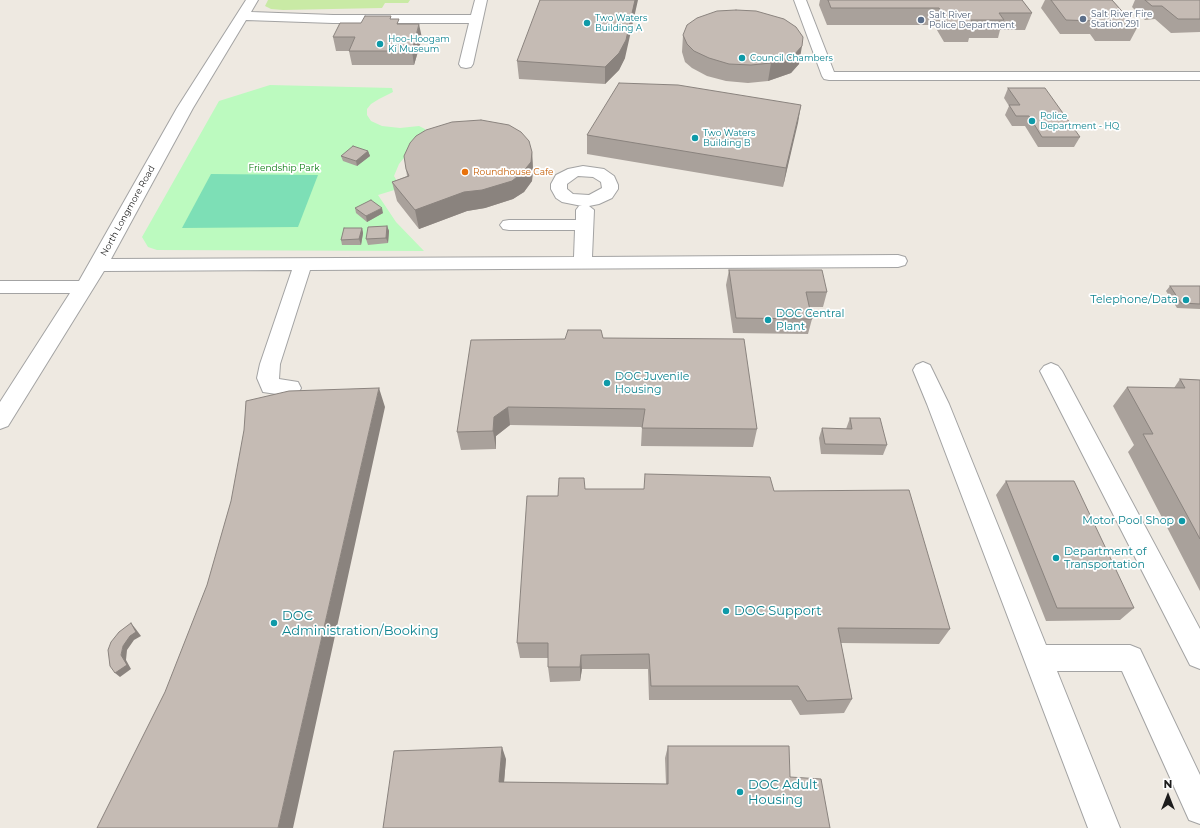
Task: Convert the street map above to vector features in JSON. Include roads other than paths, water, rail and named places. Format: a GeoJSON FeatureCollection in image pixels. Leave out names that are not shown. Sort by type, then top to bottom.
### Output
{"type":"FeatureCollection","features":[{"type":"Feature","properties":{"kind":"street","name":"North Longmore Road"},"geometry":{"type":"LineString","coordinates":[[0,420],[98,265],[185,108],[252,0]]}},
{"type":"Feature","properties":{"kind":"street"},"geometry":{"type":"LineString","coordinates":[[466,64],[481,0]]}},
{"type":"Feature","properties":{"kind":"street"},"geometry":{"type":"LineString","coordinates":[[800,0],[828,76],[1200,76]]}},
{"type":"Feature","properties":{"kind":"street"},"geometry":{"type":"LineString","coordinates":[[242,16],[333,19],[477,19]]}},
{"type":"Feature","properties":{"kind":"street"},"geometry":{"type":"LineString","coordinates":[[583,263],[585,201]]}},
{"type":"Feature","properties":{"kind":"street"},"geometry":{"type":"LineString","coordinates":[[509,225],[584,225]]}},
{"type":"Feature","properties":{"kind":"street"},"geometry":{"type":"LineString","coordinates":[[98,265],[898,261]]}},
{"type":"Feature","properties":{"kind":"street"},"geometry":{"type":"LineString","coordinates":[[290,388],[271,386],[268,378],[270,364],[303,264]]}},
{"type":"Feature","properties":{"kind":"street"},"geometry":{"type":"LineString","coordinates":[[0,287],[84,287]]}},
{"type":"Feature","properties":{"kind":"street"},"geometry":{"type":"LineString","coordinates":[[923,370],[938,404],[1104,828]]}},
{"type":"Feature","properties":{"kind":"street"},"geometry":{"type":"LineString","coordinates":[[1051,371],[1200,656]]}},
{"type":"Feature","properties":{"kind":"street"},"geometry":{"type":"LineString","coordinates":[[1038,658],[1130,658],[1200,809]]}},
{"type":"Feature","properties":{"kind":"place","name":"Salt River Fire Station 291"},"geometry":{"type":"Point","coordinates":[1083,19]}},
{"type":"Feature","properties":{"kind":"place","name":"Salt River Police Department"},"geometry":{"type":"Point","coordinates":[921,20]}},
{"type":"Feature","properties":{"kind":"place","name":"Two Waters Building A"},"geometry":{"type":"Point","coordinates":[587,23]}},
{"type":"Feature","properties":{"kind":"place","name":"Hoo-Hoogam Ki Museum"},"geometry":{"type":"Point","coordinates":[380,44]}},
{"type":"Feature","properties":{"kind":"place","name":"Council Chambers"},"geometry":{"type":"Point","coordinates":[742,58]}},
{"type":"Feature","properties":{"kind":"place","name":"Police Department - HQ"},"geometry":{"type":"Point","coordinates":[1032,121]}},
{"type":"Feature","properties":{"kind":"place","name":"Two Waters Building B"},"geometry":{"type":"Point","coordinates":[695,138]}},
{"type":"Feature","properties":{"kind":"place","name":"Roundhouse Cafe"},"geometry":{"type":"Point","coordinates":[465,172]}},
{"type":"Feature","properties":{"kind":"place","name":"Telephone/Data"},"geometry":{"type":"Point","coordinates":[1186,300]}},
{"type":"Feature","properties":{"kind":"place","name":"DOC Central Plant"},"geometry":{"type":"Point","coordinates":[768,320]}},
{"type":"Feature","properties":{"kind":"place","name":"DOC Juvenile Housing"},"geometry":{"type":"Point","coordinates":[607,383]}},
{"type":"Feature","properties":{"kind":"place","name":"Motor Pool Shop"},"geometry":{"type":"Point","coordinates":[1182,521]}},
{"type":"Feature","properties":{"kind":"place","name":"Department of Transportation"},"geometry":{"type":"Point","coordinates":[1056,558]}},
{"type":"Feature","properties":{"kind":"place","name":"DOC Support"},"geometry":{"type":"Point","coordinates":[726,611]}},
{"type":"Feature","properties":{"kind":"place","name":"DOC Administration/Booking"},"geometry":{"type":"Point","coordinates":[274,623]}},
{"type":"Feature","properties":{"kind":"place","name":"DOC Adult Housing"},"geometry":{"type":"Point","coordinates":[740,792]}},
{"type":"Feature","properties":{"kind":"park label","name":"Friendship Park"},"geometry":{"type":"Point","coordinates":[284,168]}}]}
